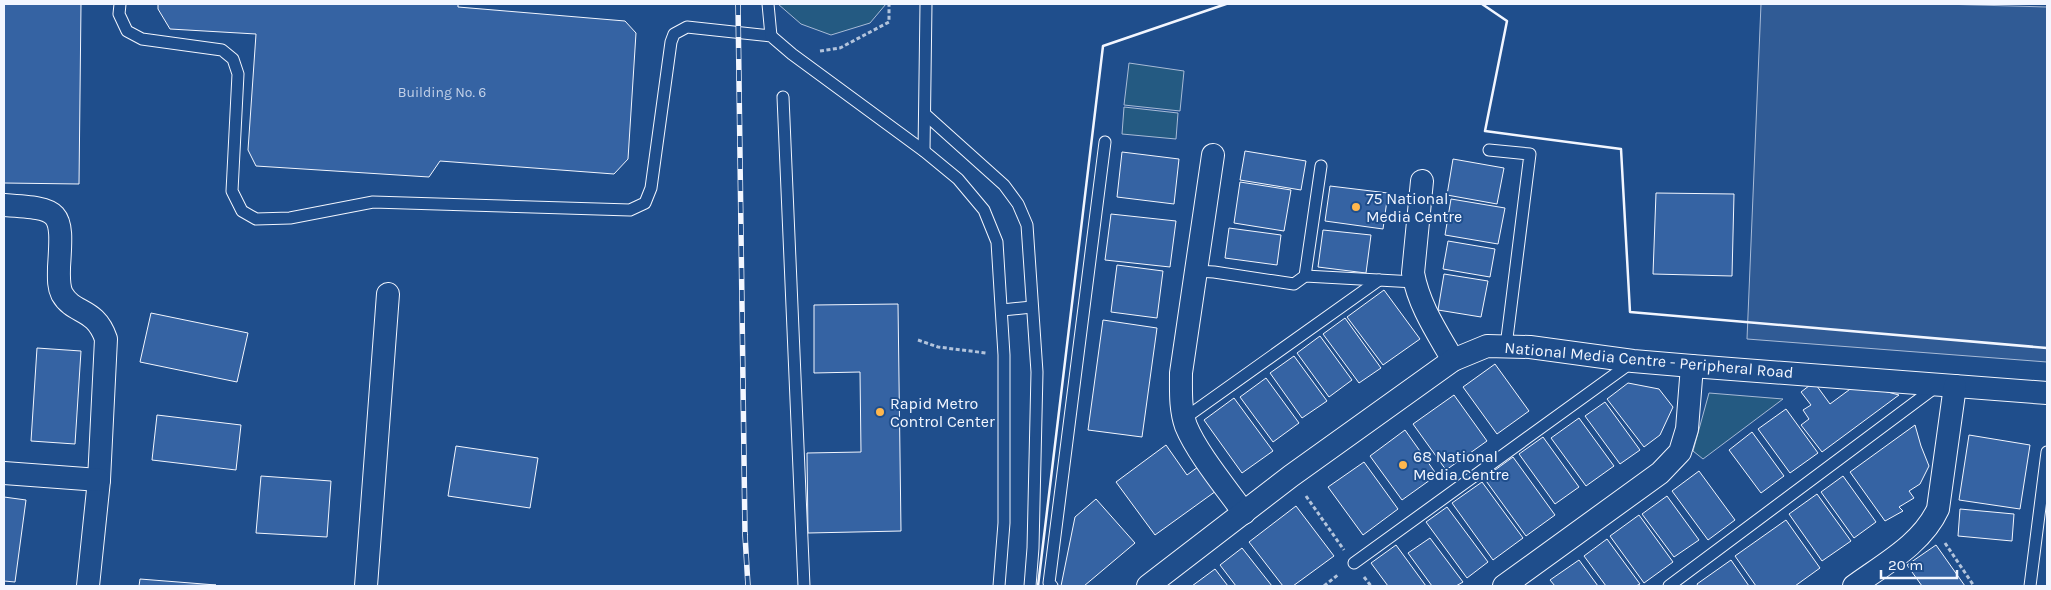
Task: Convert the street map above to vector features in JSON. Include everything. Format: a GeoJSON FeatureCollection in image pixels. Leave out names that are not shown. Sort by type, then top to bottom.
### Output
{"type":"FeatureCollection","features":[{"type":"Feature","properties":{"kind":"street"},"geometry":{"type":"LineString","coordinates":[[1213,155],[1181,373],[1181,403],[1186,426],[1197,446],[1244,513]]}},
{"type":"Feature","properties":{"kind":"street"},"geometry":{"type":"LineString","coordinates":[[1422,181],[1413,273],[1417,294],[1428,317],[1454,360]]}},
{"type":"Feature","properties":{"kind":"street"},"geometry":{"type":"LineString","coordinates":[[4,204],[40,208],[52,212],[59,222],[61,235],[58,278],[61,293],[70,304],[92,316],[102,327],[106,338],[99,480],[88,586]]}},
{"type":"Feature","properties":{"kind":"street"},"geometry":{"type":"LineString","coordinates":[[366,586],[388,294]]}},
{"type":"Feature","properties":{"kind":"street","name":"National Media Centre - Peripheral Road"},"geometry":{"type":"LineString","coordinates":[[1148,586],[1291,476],[1454,360],[1488,346],[1530,347],[1633,361],[1692,366],[2047,393]]}},
{"type":"Feature","properties":{"kind":"street"},"geometry":{"type":"LineString","coordinates":[[1504,586],[1660,473],[1680,452],[1686,429],[1692,366]]}},
{"type":"Feature","properties":{"kind":"street"},"geometry":{"type":"LineString","coordinates":[[1854,586],[1912,544],[1931,524],[1938,509],[1947,385]]}},
{"type":"Feature","properties":{"kind":"street"},"geometry":{"type":"LineString","coordinates":[[4,473],[99,480]]}},
{"type":"Feature","properties":{"kind":"lane"},"geometry":{"type":"LineString","coordinates":[[120,4],[119,14],[127,31],[142,40],[222,50],[233,59],[238,74],[232,191],[242,211],[256,219],[290,218],[373,202],[630,210],[644,203],[651,188],[671,42],[674,34],[687,27],[771,36],[792,54],[924,151],[958,179],[984,210],[997,242],[1004,355],[1004,523],[999,586]]}},
{"type":"Feature","properties":{"kind":"lane"},"geometry":{"type":"LineString","coordinates":[[768,4],[771,36]]}},
{"type":"Feature","properties":{"kind":"lane"},"geometry":{"type":"LineString","coordinates":[[924,151],[926,4]]}},
{"type":"Feature","properties":{"kind":"lane"},"geometry":{"type":"LineString","coordinates":[[783,97],[804,586]]}},
{"type":"Feature","properties":{"kind":"lane"},"geometry":{"type":"LineString","coordinates":[[926,114],[1004,185],[1018,204],[1027,225],[1037,372],[1033,548],[1030,586]]}},
{"type":"Feature","properties":{"kind":"lane"},"geometry":{"type":"LineString","coordinates":[[1052,586],[1049,583],[1105,142]]}},
{"type":"Feature","properties":{"kind":"lane"},"geometry":{"type":"LineString","coordinates":[[1489,150],[1530,154],[1506,346]]}},
{"type":"Feature","properties":{"kind":"lane"},"geometry":{"type":"LineString","coordinates":[[1305,276],[1321,166]]}},
{"type":"Feature","properties":{"kind":"lane"},"geometry":{"type":"LineString","coordinates":[[1196,271],[1294,284],[1305,276],[1415,282]]}},
{"type":"Feature","properties":{"kind":"lane"},"geometry":{"type":"LineString","coordinates":[[1185,418],[1379,280]]}},
{"type":"Feature","properties":{"kind":"lane"},"geometry":{"type":"LineString","coordinates":[[1002,310],[1032,307]]}},
{"type":"Feature","properties":{"kind":"lane"},"geometry":{"type":"LineString","coordinates":[[1354,563],[1633,361]]}},
{"type":"Feature","properties":{"kind":"lane"},"geometry":{"type":"LineString","coordinates":[[1669,586],[1947,385]]}},
{"type":"Feature","properties":{"kind":"lane"},"geometry":{"type":"LineString","coordinates":[[2030,586],[2047,452]]}},
{"type":"Feature","properties":{"kind":"path"},"geometry":{"type":"LineString","coordinates":[[792,54],[840,48],[889,22],[889,4]]}},
{"type":"Feature","properties":{"kind":"path"},"geometry":{"type":"LineString","coordinates":[[918,340],[938,347],[1004,355]]}},
{"type":"Feature","properties":{"kind":"path"},"geometry":{"type":"LineString","coordinates":[[1291,476],[1371,586]]}},
{"type":"Feature","properties":{"kind":"path"},"geometry":{"type":"LineString","coordinates":[[1931,524],[1974,586]]}},
{"type":"Feature","properties":{"kind":"shaded area"},"geometry":{"type":"Polygon","coordinates":[[[778,4],[886,4],[870,23],[831,35],[801,24],[778,4]]]}},
{"type":"Feature","properties":{"kind":"shaded area"},"geometry":{"type":"Polygon","coordinates":[[[1761,4],[1941,4],[2047,7],[2047,362],[1747,339],[1761,4]]]}},
{"type":"Feature","properties":{"kind":"shaded area"},"geometry":{"type":"Polygon","coordinates":[[[1129,63],[1184,71],[1180,111],[1124,105],[1129,63]]]}},
{"type":"Feature","properties":{"kind":"shaded area"},"geometry":{"type":"Polygon","coordinates":[[[1124,107],[1178,113],[1176,139],[1122,134],[1124,107]]]}},
{"type":"Feature","properties":{"kind":"shaded area"},"geometry":{"type":"Polygon","coordinates":[[[1709,393],[1783,399],[1703,459],[1693,451],[1709,393]]]}},
{"type":"Feature","properties":{"kind":"building"},"geometry":{"type":"Polygon","coordinates":[[[4,4],[81,4],[79,184],[4,183],[4,4]]]}},
{"type":"Feature","properties":{"kind":"building"},"geometry":{"type":"Polygon","coordinates":[[[158,4],[458,4],[458,7],[625,21],[636,33],[628,159],[614,174],[440,161],[429,177],[256,166],[248,150],[256,34],[170,29],[158,9],[158,4]]]}},
{"type":"Feature","properties":{"kind":"building"},"geometry":{"type":"Polygon","coordinates":[[[1245,151],[1306,161],[1301,190],[1240,180],[1245,151]]]}},
{"type":"Feature","properties":{"kind":"building"},"geometry":{"type":"Polygon","coordinates":[[[1122,152],[1179,159],[1174,204],[1117,197],[1122,152]]]}},
{"type":"Feature","properties":{"kind":"building"},"geometry":{"type":"Polygon","coordinates":[[[1453,159],[1504,168],[1497,204],[1447,195],[1453,159]]]}},
{"type":"Feature","properties":{"kind":"building"},"geometry":{"type":"Polygon","coordinates":[[[1240,182],[1291,190],[1284,231],[1234,223],[1240,182]]]}},
{"type":"Feature","properties":{"kind":"building","name":"75 National Media Centre"},"geometry":{"type":"Polygon","coordinates":[[[1330,186],[1388,193],[1383,229],[1325,221],[1330,186]]]}},
{"type":"Feature","properties":{"kind":"building"},"geometry":{"type":"Polygon","coordinates":[[[1656,193],[1734,194],[1732,276],[1653,274],[1656,193]]]}},
{"type":"Feature","properties":{"kind":"building"},"geometry":{"type":"Polygon","coordinates":[[[1451,199],[1505,208],[1498,244],[1445,235],[1451,199]]]}},
{"type":"Feature","properties":{"kind":"building"},"geometry":{"type":"Polygon","coordinates":[[[1111,214],[1176,221],[1170,267],[1105,260],[1111,214]]]}},
{"type":"Feature","properties":{"kind":"building"},"geometry":{"type":"Polygon","coordinates":[[[1229,228],[1281,235],[1277,265],[1225,258],[1229,228]]]}},
{"type":"Feature","properties":{"kind":"building"},"geometry":{"type":"Polygon","coordinates":[[[1323,230],[1371,235],[1366,273],[1318,267],[1323,230]]]}},
{"type":"Feature","properties":{"kind":"building"},"geometry":{"type":"Polygon","coordinates":[[[1448,241],[1495,249],[1490,277],[1443,269],[1448,241]]]}},
{"type":"Feature","properties":{"kind":"building"},"geometry":{"type":"Polygon","coordinates":[[[1117,265],[1163,271],[1157,318],[1111,312],[1117,265]]]}},
{"type":"Feature","properties":{"kind":"building"},"geometry":{"type":"Polygon","coordinates":[[[1444,274],[1488,281],[1481,317],[1438,310],[1444,274]]]}},
{"type":"Feature","properties":{"kind":"building"},"geometry":{"type":"Polygon","coordinates":[[[1384,290],[1420,339],[1383,365],[1347,317],[1384,290]]]}},
{"type":"Feature","properties":{"kind":"building","name":"Rapid Metro Control Center"},"geometry":{"type":"Polygon","coordinates":[[[898,304],[901,531],[808,533],[807,453],[861,452],[860,372],[814,373],[814,305],[898,304]]]}},
{"type":"Feature","properties":{"kind":"building"},"geometry":{"type":"Polygon","coordinates":[[[151,313],[248,333],[237,382],[140,362],[151,313]]]}},
{"type":"Feature","properties":{"kind":"building"},"geometry":{"type":"Polygon","coordinates":[[[1345,318],[1381,368],[1359,383],[1323,334],[1345,318]]]}},
{"type":"Feature","properties":{"kind":"building"},"geometry":{"type":"Polygon","coordinates":[[[1103,320],[1157,328],[1142,437],[1088,430],[1103,320]]]}},
{"type":"Feature","properties":{"kind":"building"},"geometry":{"type":"Polygon","coordinates":[[[1320,336],[1352,380],[1329,397],[1297,353],[1320,336]]]}},
{"type":"Feature","properties":{"kind":"building"},"geometry":{"type":"Polygon","coordinates":[[[37,348],[81,351],[75,444],[31,441],[37,348]]]}},
{"type":"Feature","properties":{"kind":"building"},"geometry":{"type":"Polygon","coordinates":[[[1294,356],[1327,401],[1302,418],[1270,373],[1294,356]]]}},
{"type":"Feature","properties":{"kind":"building"},"geometry":{"type":"Polygon","coordinates":[[[1495,364],[1529,411],[1497,434],[1463,387],[1495,364]]]}},
{"type":"Feature","properties":{"kind":"building"},"geometry":{"type":"Polygon","coordinates":[[[1266,378],[1299,423],[1273,442],[1240,397],[1266,378]]]}},
{"type":"Feature","properties":{"kind":"building"},"geometry":{"type":"Polygon","coordinates":[[[1814,382],[1830,404],[1857,384],[1899,395],[1822,452],[1801,425],[1809,419],[1803,410],[1811,405],[1801,392],[1814,382]]]}},
{"type":"Feature","properties":{"kind":"building"},"geometry":{"type":"Polygon","coordinates":[[[1628,383],[1659,389],[1673,407],[1660,435],[1644,447],[1607,399],[1628,383]]]}},
{"type":"Feature","properties":{"kind":"building"},"geometry":{"type":"Polygon","coordinates":[[[1454,395],[1487,441],[1446,470],[1413,424],[1454,395]]]}},
{"type":"Feature","properties":{"kind":"building"},"geometry":{"type":"Polygon","coordinates":[[[1234,398],[1273,451],[1242,473],[1204,420],[1234,398]]]}},
{"type":"Feature","properties":{"kind":"building"},"geometry":{"type":"Polygon","coordinates":[[[1605,402],[1640,450],[1620,464],[1585,416],[1605,402]]]}},
{"type":"Feature","properties":{"kind":"building"},"geometry":{"type":"Polygon","coordinates":[[[1786,409],[1818,453],[1790,473],[1758,429],[1786,409]]]}},
{"type":"Feature","properties":{"kind":"building"},"geometry":{"type":"Polygon","coordinates":[[[157,415],[241,425],[236,470],[152,460],[157,415]]]}},
{"type":"Feature","properties":{"kind":"building"},"geometry":{"type":"Polygon","coordinates":[[[1579,418],[1614,466],[1586,486],[1551,438],[1579,418]]]}},
{"type":"Feature","properties":{"kind":"building"},"geometry":{"type":"Polygon","coordinates":[[[1915,425],[1929,466],[1920,484],[1909,491],[1914,498],[1899,507],[1903,511],[1885,521],[1850,472],[1915,425]]]}},
{"type":"Feature","properties":{"kind":"building","name":"68 National Media Centre"},"geometry":{"type":"Polygon","coordinates":[[[1405,430],[1437,475],[1402,500],[1370,456],[1405,430]]]}},
{"type":"Feature","properties":{"kind":"building"},"geometry":{"type":"Polygon","coordinates":[[[1752,432],[1784,476],[1761,493],[1729,450],[1752,432]]]}},
{"type":"Feature","properties":{"kind":"building"},"geometry":{"type":"Polygon","coordinates":[[[1969,435],[2030,445],[2020,509],[1959,500],[1969,435]]]}},
{"type":"Feature","properties":{"kind":"building"},"geometry":{"type":"Polygon","coordinates":[[[1543,437],[1579,487],[1555,504],[1519,454],[1543,437]]]}},
{"type":"Feature","properties":{"kind":"building"},"geometry":{"type":"Polygon","coordinates":[[[1166,445],[1187,475],[1198,467],[1216,491],[1155,535],[1116,482],[1166,445]]]}},
{"type":"Feature","properties":{"kind":"building"},"geometry":{"type":"Polygon","coordinates":[[[456,446],[538,458],[530,508],[448,496],[456,446]]]}},
{"type":"Feature","properties":{"kind":"building"},"geometry":{"type":"Polygon","coordinates":[[[1513,457],[1555,515],[1526,536],[1484,478],[1513,457]]]}},
{"type":"Feature","properties":{"kind":"building"},"geometry":{"type":"Polygon","coordinates":[[[1364,462],[1398,509],[1363,535],[1328,487],[1364,462]]]}},
{"type":"Feature","properties":{"kind":"building"},"geometry":{"type":"Polygon","coordinates":[[[1699,471],[1735,520],[1708,540],[1672,491],[1699,471]]]}},
{"type":"Feature","properties":{"kind":"building"},"geometry":{"type":"Polygon","coordinates":[[[261,476],[331,481],[327,537],[256,533],[261,476]]]}},
{"type":"Feature","properties":{"kind":"building"},"geometry":{"type":"Polygon","coordinates":[[[1843,476],[1876,522],[1854,538],[1821,492],[1843,476]]]}},
{"type":"Feature","properties":{"kind":"building"},"geometry":{"type":"Polygon","coordinates":[[[1482,482],[1523,538],[1493,560],[1452,503],[1482,482]]]}},
{"type":"Feature","properties":{"kind":"building"},"geometry":{"type":"Polygon","coordinates":[[[1817,494],[1851,541],[1822,561],[1789,514],[1817,494]]]}},
{"type":"Feature","properties":{"kind":"building"},"geometry":{"type":"Polygon","coordinates":[[[1667,496],[1699,540],[1674,557],[1642,514],[1667,496]]]}},
{"type":"Feature","properties":{"kind":"building"},"geometry":{"type":"Polygon","coordinates":[[[4,497],[26,500],[15,582],[4,581],[4,497]]]}},
{"type":"Feature","properties":{"kind":"building"},"geometry":{"type":"Polygon","coordinates":[[[1096,499],[1135,543],[1084,586],[1061,586],[1075,517],[1096,499]]]}},
{"type":"Feature","properties":{"kind":"building"},"geometry":{"type":"Polygon","coordinates":[[[1296,506],[1334,556],[1293,586],[1283,586],[1249,542],[1296,506]]]}},
{"type":"Feature","properties":{"kind":"building"},"geometry":{"type":"Polygon","coordinates":[[[1447,507],[1488,562],[1467,578],[1426,522],[1447,507]]]}},
{"type":"Feature","properties":{"kind":"building"},"geometry":{"type":"Polygon","coordinates":[[[1960,509],[2014,514],[2012,541],[1958,536],[1960,509]]]}},
{"type":"Feature","properties":{"kind":"building"},"geometry":{"type":"Polygon","coordinates":[[[1639,515],[1673,562],[1644,583],[1610,536],[1639,515]]]}},
{"type":"Feature","properties":{"kind":"building"},"geometry":{"type":"Polygon","coordinates":[[[1786,520],[1820,568],[1795,586],[1756,586],[1735,556],[1786,520]]]}},
{"type":"Feature","properties":{"kind":"building"},"geometry":{"type":"Polygon","coordinates":[[[1430,538],[1463,582],[1456,586],[1432,586],[1408,553],[1430,538]]]}},
{"type":"Feature","properties":{"kind":"building"},"geometry":{"type":"Polygon","coordinates":[[[1607,539],[1640,584],[1636,586],[1606,586],[1584,556],[1607,539]]]}},
{"type":"Feature","properties":{"kind":"building"},"geometry":{"type":"Polygon","coordinates":[[[1396,545],[1426,586],[1388,586],[1371,563],[1396,545]]]}},
{"type":"Feature","properties":{"kind":"building"},"geometry":{"type":"Polygon","coordinates":[[[1936,545],[1965,586],[1922,586],[1907,565],[1936,545]]]}},
{"type":"Feature","properties":{"kind":"building"},"geometry":{"type":"Polygon","coordinates":[[[1242,548],[1272,586],[1236,586],[1220,565],[1242,548]]]}},
{"type":"Feature","properties":{"kind":"building"},"geometry":{"type":"Polygon","coordinates":[[[1579,560],[1598,586],[1555,586],[1550,580],[1579,560]]]}},
{"type":"Feature","properties":{"kind":"building"},"geometry":{"type":"Polygon","coordinates":[[[1731,560],[1749,586],[1698,586],[1697,584],[1731,560]]]}},
{"type":"Feature","properties":{"kind":"building"},"geometry":{"type":"Polygon","coordinates":[[[1215,569],[1228,586],[1192,586],[1215,569]]]}},
{"type":"Feature","properties":{"kind":"building"},"geometry":{"type":"Polygon","coordinates":[[[140,579],[216,585],[139,586],[140,579]]]}},
{"type":"Feature","properties":{"kind":"railway"},"geometry":{"type":"LineString","coordinates":[[738,4],[745,535],[748,586]]}},
{"type":"Feature","properties":{"kind":"wall"},"geometry":{"type":"LineString","coordinates":[[1038,586],[1103,46],[1226,4]]}},
{"type":"Feature","properties":{"kind":"wall"},"geometry":{"type":"LineString","coordinates":[[1482,4],[1507,21],[1485,131],[1621,149],[1630,312],[2047,348]]}},
{"type":"Feature","properties":{"kind":"place","name":"75 National Media Centre"},"geometry":{"type":"Point","coordinates":[1356,207]}},
{"type":"Feature","properties":{"kind":"place","name":"Rapid Metro Control Center"},"geometry":{"type":"Point","coordinates":[880,412]}},
{"type":"Feature","properties":{"kind":"place","name":"68 National Media Centre"},"geometry":{"type":"Point","coordinates":[1403,465]}}]}
